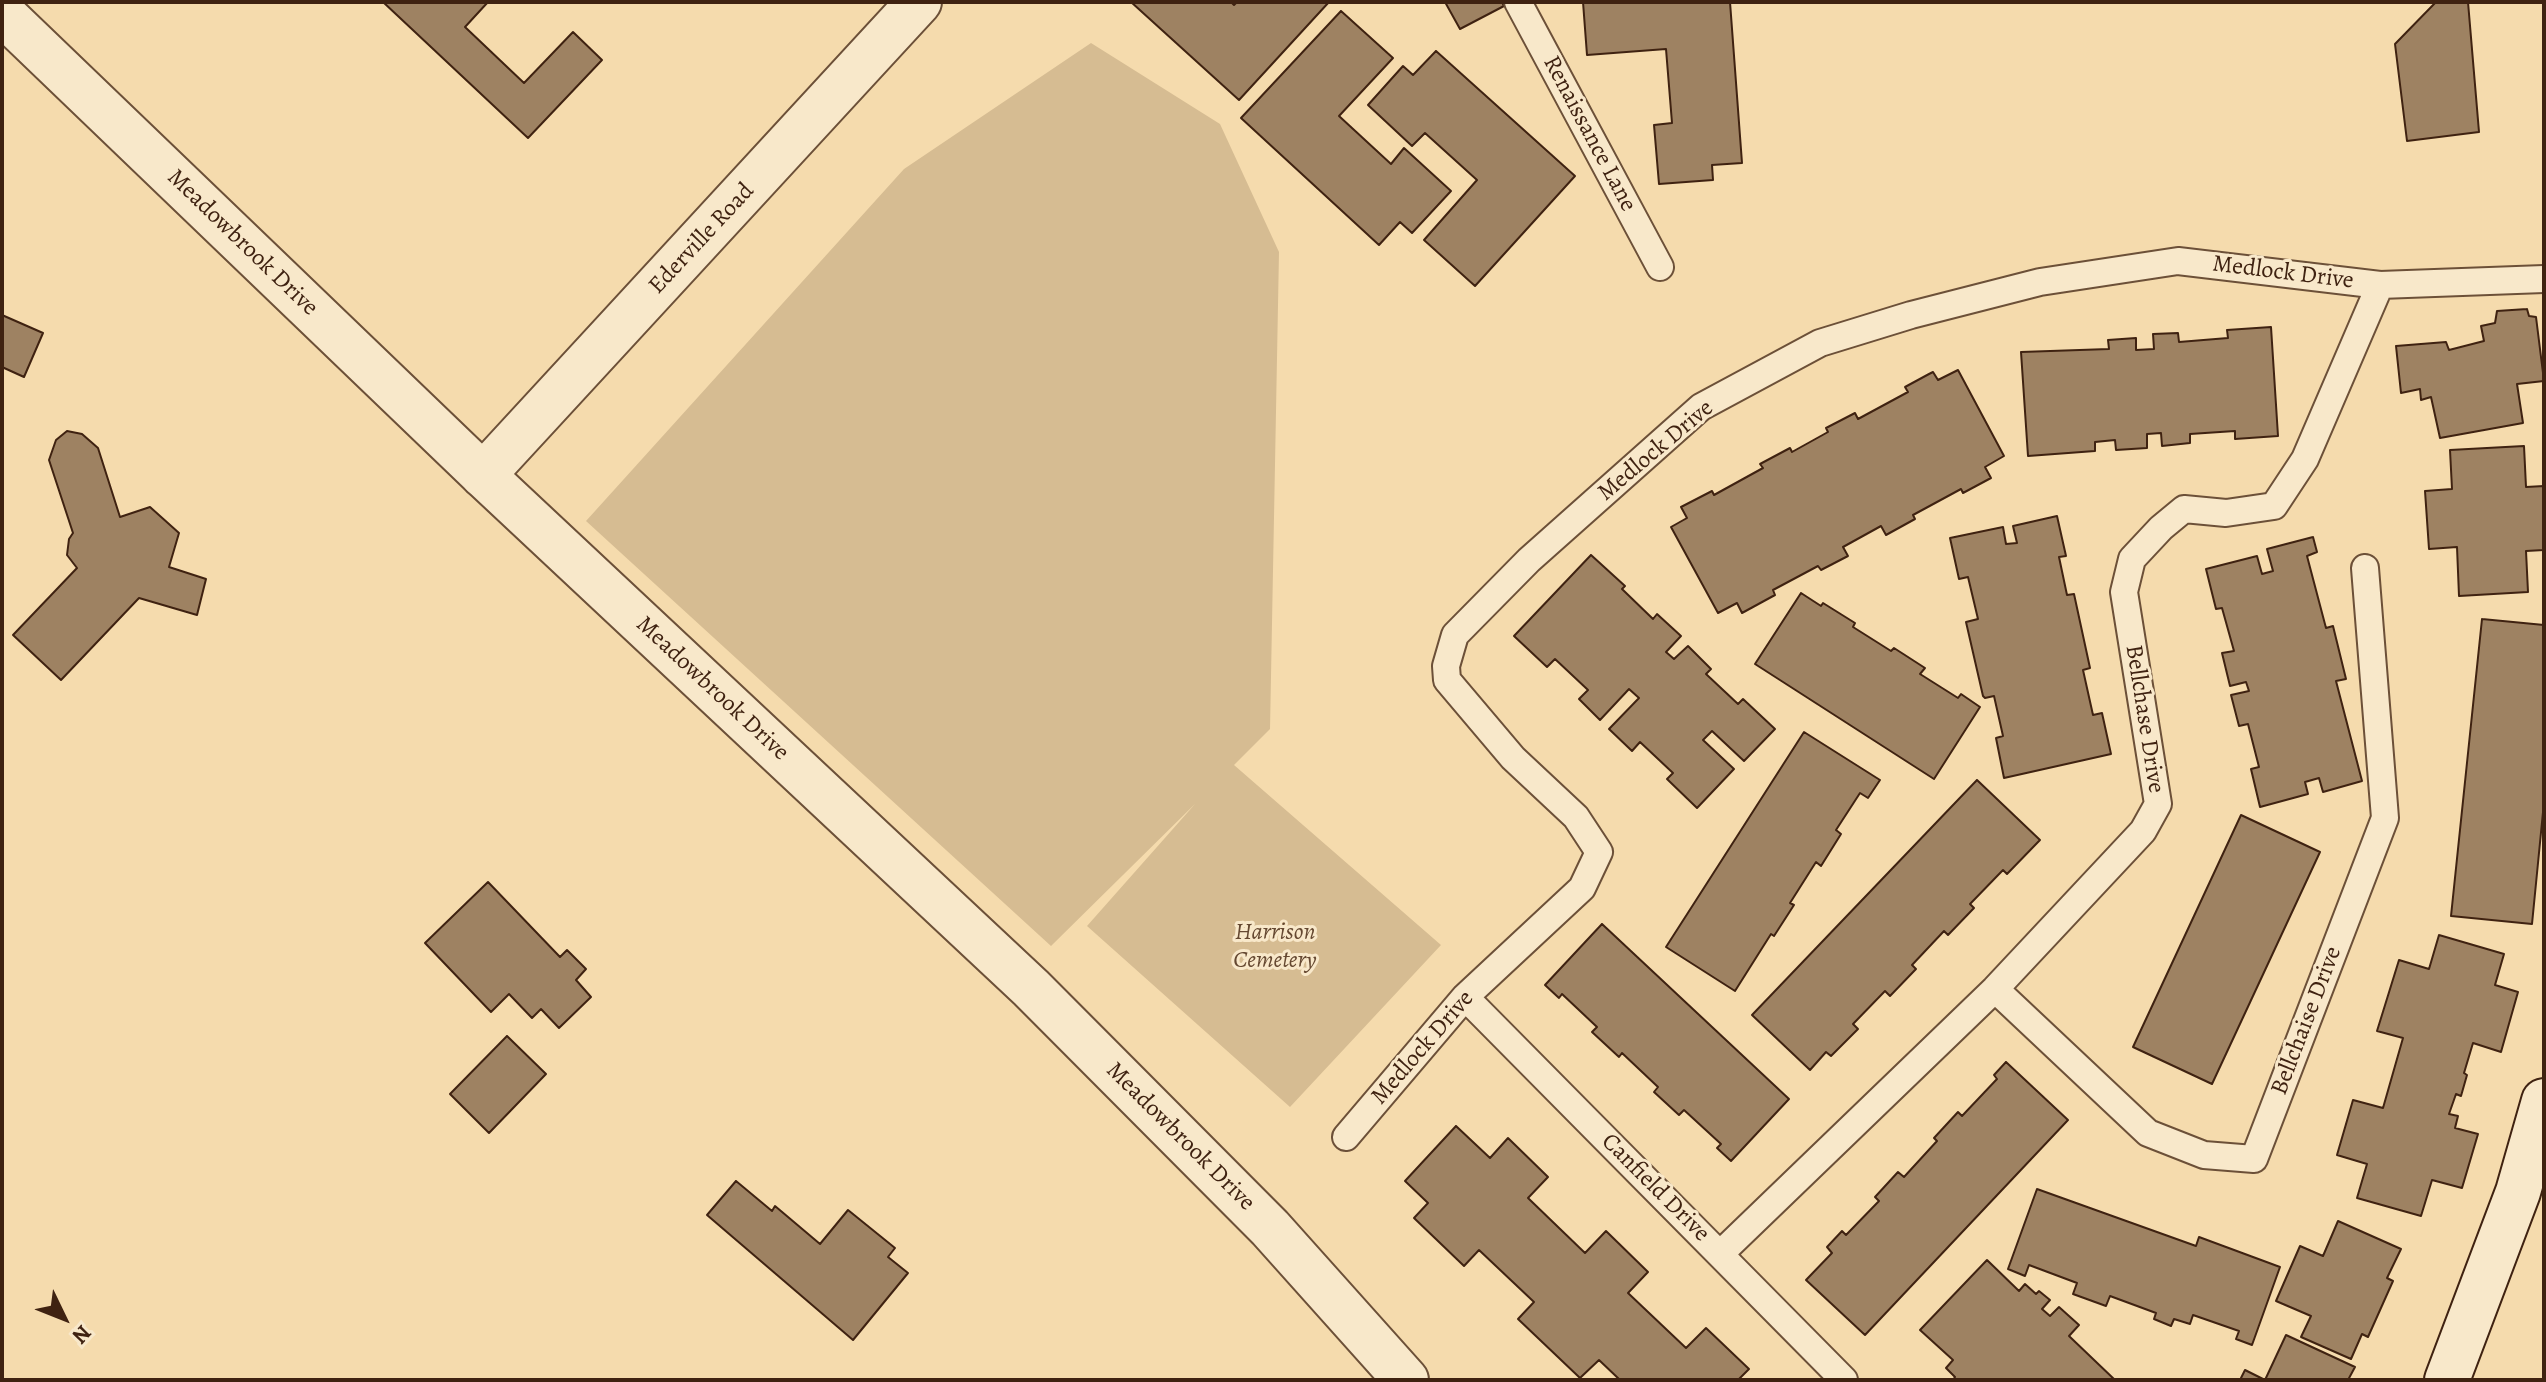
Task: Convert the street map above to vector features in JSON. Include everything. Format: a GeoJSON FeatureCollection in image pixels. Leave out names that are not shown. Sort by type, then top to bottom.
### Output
{"type":"FeatureCollection","features":[{"type":"Feature","properties":{"kind":"street","name":"Ederville Road"},"geometry":{"type":"LineString","coordinates":[[483,475],[919,2]]}},
{"type":"Feature","properties":{"kind":"street","name":"Meadowbrook Drive"},"geometry":{"type":"LineString","coordinates":[[2,13],[483,475],[1031,988],[1270,1228],[1406,1380]]}},
{"type":"Feature","properties":{"kind":"street"},"geometry":{"type":"LineString","coordinates":[[2447,1380],[2518,1192],[2544,1101]]}},
{"type":"Feature","properties":{"kind":"lane","name":"Renaissance Lane"},"geometry":{"type":"LineString","coordinates":[[1518,2],[1660,267]]}},
{"type":"Feature","properties":{"kind":"lane","name":"Medlock Drive"},"geometry":{"type":"LineString","coordinates":[[1346,1137],[1465,997],[1582,888],[1599,852],[1576,817],[1513,758],[1447,680],[1446,666],[1455,635],[1529,560],[1701,407],[1820,343],[1911,315],[2040,282],[2178,261],[2380,285],[2544,279]]}},
{"type":"Feature","properties":{"kind":"lane","name":"Bellchase Drive"},"geometry":{"type":"LineString","coordinates":[[1720,1254],[1995,989],[2143,831],[2158,804],[2124,592],[2132,559],[2184,509],[2226,513],[2274,506],[2305,459],[2380,285]]}},
{"type":"Feature","properties":{"kind":"lane","name":"Bellchaise Drive"},"geometry":{"type":"LineString","coordinates":[[1995,989],[2148,1133],[2204,1155],[2254,1159],[2385,818],[2365,568]]}},
{"type":"Feature","properties":{"kind":"lane","name":"Canfield Drive"},"geometry":{"type":"LineString","coordinates":[[1465,997],[1844,1380]]}},
{"type":"Feature","properties":{"kind":"green space","name":"Harrison Cemetery"},"geometry":{"type":"Polygon","coordinates":[[[1091,43],[1220,124],[1279,252],[1270,729],[1234,765],[1441,945],[1290,1107],[1087,926],[1195,804],[1051,946],[586,521],[904,169],[1091,43]]]}},
{"type":"Feature","properties":{"kind":"building"},"geometry":{"type":"Polygon","coordinates":[[[383,2],[488,2],[465,27],[524,83],[573,32],[602,60],[528,138],[383,2]]]}},
{"type":"Feature","properties":{"kind":"building"},"geometry":{"type":"Polygon","coordinates":[[[1131,2],[1231,2],[1234,5],[1237,2],[1329,2],[1239,100],[1131,2]]]}},
{"type":"Feature","properties":{"kind":"building"},"geometry":{"type":"Polygon","coordinates":[[[1445,2],[1502,2],[1504,6],[1460,29],[1445,2]]]}},
{"type":"Feature","properties":{"kind":"building"},"geometry":{"type":"Polygon","coordinates":[[[1583,2],[1730,2],[1742,163],[1712,165],[1713,180],[1659,184],[1654,125],[1672,123],[1666,49],[1587,55],[1583,2]]]}},
{"type":"Feature","properties":{"kind":"building"},"geometry":{"type":"Polygon","coordinates":[[[2436,2],[2468,2],[2479,132],[2407,141],[2395,44],[2436,2]]]}},
{"type":"Feature","properties":{"kind":"building"},"geometry":{"type":"Polygon","coordinates":[[[1341,11],[1393,58],[1339,116],[1391,164],[1404,148],[1451,191],[1412,233],[1400,222],[1379,245],[1241,118],[1341,11]]]}},
{"type":"Feature","properties":{"kind":"building"},"geometry":{"type":"Polygon","coordinates":[[[1436,51],[1575,176],[1475,286],[1424,240],[1477,180],[1425,133],[1412,146],[1368,105],[1403,66],[1413,75],[1436,51]]]}},
{"type":"Feature","properties":{"kind":"building"},"geometry":{"type":"Polygon","coordinates":[[[2527,309],[2529,316],[2536,317],[2544,381],[2517,384],[2523,423],[2440,438],[2431,397],[2421,400],[2420,389],[2401,393],[2396,346],[2446,342],[2449,350],[2484,341],[2481,326],[2495,323],[2497,311],[2527,309]]]}},
{"type":"Feature","properties":{"kind":"building"},"geometry":{"type":"Polygon","coordinates":[[[2,315],[43,333],[24,377],[2,367],[2,315]]]}},
{"type":"Feature","properties":{"kind":"building"},"geometry":{"type":"Polygon","coordinates":[[[2271,327],[2278,436],[2235,439],[2235,431],[2190,434],[2190,443],[2162,446],[2161,433],[2147,434],[2147,448],[2116,450],[2115,440],[2095,442],[2095,451],[2028,456],[2021,352],[2109,349],[2108,340],[2136,338],[2136,350],[2154,349],[2153,334],[2178,333],[2179,342],[2228,338],[2227,330],[2271,327]]]}},
{"type":"Feature","properties":{"kind":"building"},"geometry":{"type":"Polygon","coordinates":[[[1958,370],[2004,456],[1985,467],[1991,478],[1963,493],[1961,489],[1913,515],[1915,519],[1886,535],[1881,526],[1843,547],[1848,556],[1821,570],[1818,566],[1773,590],[1775,595],[1742,613],[1737,603],[1718,613],[1671,527],[1687,518],[1681,507],[1712,491],[1714,495],[1763,468],[1760,464],[1790,448],[1792,452],[1828,432],[1826,428],[1855,413],[1858,419],[1908,392],[1905,387],[1933,372],[1938,380],[1958,370]]]}},
{"type":"Feature","properties":{"kind":"building"},"geometry":{"type":"Polygon","coordinates":[[[67,431],[82,434],[98,448],[120,517],[150,507],[179,533],[169,567],[206,579],[197,615],[139,598],[61,680],[13,635],[77,568],[67,555],[73,533],[49,460],[56,440],[67,431]]]}},
{"type":"Feature","properties":{"kind":"building"},"geometry":{"type":"Polygon","coordinates":[[[2524,446],[2526,487],[2544,486],[2544,550],[2526,551],[2528,592],[2459,596],[2457,547],[2429,549],[2425,491],[2452,489],[2450,450],[2524,446]]]}},
{"type":"Feature","properties":{"kind":"building"},"geometry":{"type":"Polygon","coordinates":[[[2057,516],[2066,556],[2059,557],[2067,595],[2074,594],[2090,668],[2083,670],[2093,715],[2102,713],[2111,754],[2004,778],[1996,738],[2003,736],[1994,696],[1983,696],[1966,622],[1978,619],[1968,577],[1959,579],[1950,538],[2003,527],[2006,544],[2017,543],[2013,526],[2057,516]]]}},
{"type":"Feature","properties":{"kind":"building"},"geometry":{"type":"Polygon","coordinates":[[[2313,537],[2317,552],[2307,556],[2326,628],[2333,626],[2346,679],[2336,681],[2362,781],[2323,792],[2319,778],[2305,782],[2308,794],[2260,807],[2251,769],[2259,767],[2248,724],[2239,726],[2231,695],[2249,691],[2246,682],[2230,686],[2222,653],[2234,651],[2222,608],[2216,609],[2206,569],[2257,556],[2262,574],[2273,571],[2267,549],[2313,537]]]}},
{"type":"Feature","properties":{"kind":"building"},"geometry":{"type":"Polygon","coordinates":[[[1591,555],[1625,586],[1622,589],[1653,619],[1657,614],[1681,636],[1666,652],[1674,659],[1688,646],[1711,669],[1706,674],[1738,704],[1743,699],[1775,729],[1744,761],[1712,731],[1703,740],[1734,769],[1697,808],[1667,779],[1673,773],[1640,742],[1632,751],[1609,729],[1639,698],[1629,689],[1600,720],[1579,699],[1588,690],[1555,659],[1547,667],[1514,636],[1591,555]]]}},
{"type":"Feature","properties":{"kind":"building"},"geometry":{"type":"Polygon","coordinates":[[[1801,593],[1855,623],[1853,627],[1891,651],[1894,648],[1925,668],[1920,674],[1958,698],[1961,694],[1980,707],[1934,779],[1755,664],[1801,593]]]}},
{"type":"Feature","properties":{"kind":"building"},"geometry":{"type":"Polygon","coordinates":[[[2482,619],[2544,625],[2544,802],[2532,924],[2451,916],[2482,619]]]}},
{"type":"Feature","properties":{"kind":"building"},"geometry":{"type":"Polygon","coordinates":[[[1804,732],[1880,780],[1868,798],[1860,793],[1836,830],[1841,834],[1821,866],[1816,862],[1790,903],[1794,905],[1774,936],[1771,934],[1735,991],[1666,947],[1804,732]]]}},
{"type":"Feature","properties":{"kind":"building"},"geometry":{"type":"Polygon","coordinates":[[[1977,780],[2040,840],[2007,874],[2003,870],[1970,904],[1974,908],[1948,935],[1944,931],[1912,965],[1916,969],[1890,996],[1885,991],[1853,1024],[1858,1029],[1831,1056],[1826,1052],[1810,1070],[1752,1015],[1977,780]]]}},
{"type":"Feature","properties":{"kind":"building"},"geometry":{"type":"Polygon","coordinates":[[[2241,815],[2320,852],[2212,1084],[2133,1047],[2241,815]]]}},
{"type":"Feature","properties":{"kind":"building"},"geometry":{"type":"Polygon","coordinates":[[[488,882],[560,957],[567,950],[586,969],[576,980],[591,997],[559,1028],[541,1009],[532,1018],[509,994],[491,1012],[425,943],[488,882]]]}},
{"type":"Feature","properties":{"kind":"building"},"geometry":{"type":"Polygon","coordinates":[[[1602,924],[1789,1099],[1731,1161],[1717,1148],[1721,1144],[1684,1110],[1679,1115],[1654,1092],[1658,1087],[1622,1053],[1619,1057],[1592,1032],[1597,1027],[1562,994],[1559,998],[1545,985],[1602,924]]]}},
{"type":"Feature","properties":{"kind":"building"},"geometry":{"type":"Polygon","coordinates":[[[2439,935],[2504,954],[2495,985],[2518,992],[2501,1052],[2473,1043],[2461,1096],[2456,1094],[2449,1114],[2458,1116],[2455,1128],[2478,1134],[2462,1188],[2432,1180],[2421,1216],[2357,1198],[2367,1164],[2337,1155],[2353,1100],[2383,1108],[2403,1038],[2377,1031],[2399,960],[2429,969],[2439,935]]]}},
{"type":"Feature","properties":{"kind":"building"},"geometry":{"type":"Polygon","coordinates":[[[507,1036],[546,1074],[489,1133],[450,1094],[507,1036]]]}},
{"type":"Feature","properties":{"kind":"building"},"geometry":{"type":"Polygon","coordinates":[[[2006,1062],[2068,1120],[1865,1335],[1806,1280],[1832,1253],[1827,1247],[1842,1231],[1846,1235],[1879,1201],[1875,1197],[1898,1172],[1904,1177],[1958,1112],[1962,1116],[1997,1079],[1994,1075],[2006,1062]]]}},
{"type":"Feature","properties":{"kind":"building"},"geometry":{"type":"Polygon","coordinates":[[[1456,1126],[1490,1158],[1508,1138],[1548,1177],[1528,1198],[1585,1253],[1606,1231],[1648,1272],[1628,1293],[1686,1348],[1706,1328],[1749,1369],[1738,1380],[1620,1380],[1599,1360],[1580,1378],[1518,1319],[1534,1302],[1479,1250],[1464,1266],[1414,1218],[1428,1203],[1405,1181],[1456,1126]]]}},
{"type":"Feature","properties":{"kind":"building"},"geometry":{"type":"Polygon","coordinates":[[[736,1181],[772,1211],[775,1206],[820,1244],[848,1210],[895,1248],[888,1257],[908,1273],[853,1340],[707,1215],[736,1181]]]}},
{"type":"Feature","properties":{"kind":"building"},"geometry":{"type":"Polygon","coordinates":[[[2037,1189],[2196,1246],[2199,1237],[2280,1267],[2252,1345],[2236,1339],[2239,1331],[2193,1315],[2190,1324],[2174,1319],[2171,1326],[2154,1319],[2156,1313],[2110,1296],[2106,1306],[2073,1294],[2077,1283],[2029,1265],[2025,1276],[2008,1269],[2037,1189]]]}},
{"type":"Feature","properties":{"kind":"building"},"geometry":{"type":"Polygon","coordinates":[[[2338,1221],[2401,1249],[2387,1278],[2393,1281],[2368,1337],[2362,1334],[2351,1359],[2301,1337],[2311,1316],[2276,1301],[2300,1246],[2323,1256],[2338,1221]]]}},
{"type":"Feature","properties":{"kind":"building"},"geometry":{"type":"Polygon","coordinates":[[[1987,1260],[2019,1291],[2025,1284],[2036,1294],[2039,1291],[2050,1300],[2042,1309],[2050,1316],[2059,1307],[2079,1325],[2069,1336],[2115,1380],[1953,1380],[1955,1377],[1946,1368],[1953,1360],[1920,1330],[1987,1260]]]}},
{"type":"Feature","properties":{"kind":"building"},"geometry":{"type":"Polygon","coordinates":[[[2286,1335],[2355,1367],[2348,1380],[2265,1380],[2286,1335]]]}},
{"type":"Feature","properties":{"kind":"building"},"geometry":{"type":"Polygon","coordinates":[[[2245,1370],[2265,1380],[2240,1380],[2245,1370]]]}}]}
